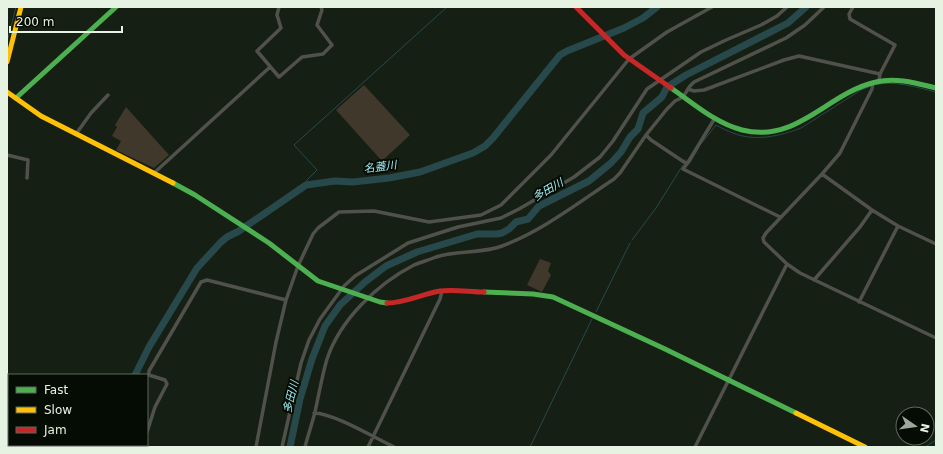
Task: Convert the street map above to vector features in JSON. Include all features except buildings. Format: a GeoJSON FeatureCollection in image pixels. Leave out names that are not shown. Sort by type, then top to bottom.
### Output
{"type":"FeatureCollection","features":[{"type":"Feature","properties":{"kind":"street"},"geometry":{"type":"LineString","coordinates":[[7,62],[21,7]]}},
{"type":"Feature","properties":{"kind":"street"},"geometry":{"type":"LineString","coordinates":[[116,7],[12,95],[41,116],[195,195],[248,228],[318,281],[327,286],[380,302],[396,303],[425,294],[442,291],[533,294],[553,297],[865,447]]}},
{"type":"Feature","properties":{"kind":"street"},"geometry":{"type":"LineString","coordinates":[[279,7],[277,16],[281,28],[257,51],[278,76],[281,77],[302,57],[323,54],[332,45],[317,25],[322,10],[321,7]]}},
{"type":"Feature","properties":{"kind":"street"},"geometry":{"type":"LineString","coordinates":[[576,7],[629,59],[715,118],[747,131],[764,132],[781,130],[800,122],[859,86],[904,80],[936,88]]}},
{"type":"Feature","properties":{"kind":"street"},"geometry":{"type":"LineString","coordinates":[[256,447],[276,342],[286,300],[298,266],[315,232],[339,212],[374,211],[429,222],[481,215],[501,205],[551,155],[629,59],[667,32],[712,7]]}},
{"type":"Feature","properties":{"kind":"street"},"geometry":{"type":"LineString","coordinates":[[282,447],[305,348],[320,318],[343,290],[344,286],[355,276],[408,243],[451,230],[501,218],[574,177],[600,157],[613,141],[647,89],[661,82],[701,52],[761,25],[777,16],[787,7]]}},
{"type":"Feature","properties":{"kind":"street"},"geometry":{"type":"LineString","coordinates":[[305,447],[322,376],[335,341],[351,316],[382,286],[415,265],[439,256],[500,246],[525,236],[614,179],[667,109],[682,96],[694,82],[786,38],[805,25],[824,7]]}},
{"type":"Feature","properties":{"kind":"street"},"geometry":{"type":"LineString","coordinates":[[853,7],[849,14],[850,19],[895,44],[840,153],[766,233],[763,238],[764,242],[786,264],[814,280],[936,338]]}},
{"type":"Feature","properties":{"kind":"street"},"geometry":{"type":"LineString","coordinates":[[688,89],[694,91],[704,90],[784,60],[799,56],[880,74]]}},
{"type":"Feature","properties":{"kind":"street"},"geometry":{"type":"LineString","coordinates":[[154,173],[270,67]]}},
{"type":"Feature","properties":{"kind":"street"},"geometry":{"type":"LineString","coordinates":[[76,134],[91,113],[108,95]]}},
{"type":"Feature","properties":{"kind":"street"},"geometry":{"type":"LineString","coordinates":[[715,118],[683,169],[780,217]]}},
{"type":"Feature","properties":{"kind":"street"},"geometry":{"type":"LineString","coordinates":[[646,135],[686,164]]}},
{"type":"Feature","properties":{"kind":"street"},"geometry":{"type":"LineString","coordinates":[[7,155],[28,160],[28,178]]}},
{"type":"Feature","properties":{"kind":"street"},"geometry":{"type":"LineString","coordinates":[[822,174],[872,210],[898,226],[936,244]]}},
{"type":"Feature","properties":{"kind":"street"},"geometry":{"type":"LineString","coordinates":[[814,280],[860,227],[872,210]]}},
{"type":"Feature","properties":{"kind":"street"},"geometry":{"type":"LineString","coordinates":[[860,302],[898,226]]}},
{"type":"Feature","properties":{"kind":"street"},"geometry":{"type":"LineString","coordinates":[[696,447],[786,264]]}},
{"type":"Feature","properties":{"kind":"street"},"geometry":{"type":"LineString","coordinates":[[148,429],[155,407],[167,384],[165,380],[149,375],[148,371],[201,282],[206,280],[286,300]]}},
{"type":"Feature","properties":{"kind":"street"},"geometry":{"type":"LineString","coordinates":[[368,447],[440,299],[442,291]]}},
{"type":"Feature","properties":{"kind":"street"},"geometry":{"type":"LineString","coordinates":[[314,413],[322,413],[394,447]]}},
{"type":"Feature","properties":{"kind":"shaded area"},"geometry":{"type":"Polygon","coordinates":[[[364,85],[410,135],[382,161],[336,110],[364,85]]]}},
{"type":"Feature","properties":{"kind":"shaded area"},"geometry":{"type":"Polygon","coordinates":[[[126,107],[169,155],[154,168],[116,150],[121,141],[112,136],[117,127],[115,125],[126,107]]]}},
{"type":"Feature","properties":{"kind":"shaded area"},"geometry":{"type":"Polygon","coordinates":[[[540,259],[551,263],[548,271],[551,275],[542,292],[527,285],[540,259]]]}},
{"type":"Feature","properties":{"kind":"waterway"},"geometry":{"type":"LineString","coordinates":[[7,42],[16,7]]}},
{"type":"Feature","properties":{"kind":"waterway"},"geometry":{"type":"LineString","coordinates":[[306,185],[307,180],[317,170],[294,145],[447,7]]}},
{"type":"Feature","properties":{"kind":"waterway","name":"名蓋川"},"geometry":{"type":"LineString","coordinates":[[136,374],[149,347],[197,268],[227,237],[239,231],[306,185],[335,181],[353,182],[389,178],[420,172],[473,153],[485,146],[493,138],[560,55],[624,28],[643,18],[657,7]]}},
{"type":"Feature","properties":{"kind":"waterway","name":"多田川"},"geometry":{"type":"LineString","coordinates":[[290,447],[300,399],[312,359],[325,326],[340,305],[365,282],[386,266],[417,252],[477,234],[502,233],[516,222],[528,219],[539,206],[589,181],[611,163],[621,152],[630,137],[638,129],[643,113],[662,97],[667,87],[686,75],[788,23],[806,7]]}},
{"type":"Feature","properties":{"kind":"waterway"},"geometry":{"type":"LineString","coordinates":[[874,85],[890,83],[913,86],[936,92]]}},
{"type":"Feature","properties":{"kind":"waterway"},"geometry":{"type":"LineString","coordinates":[[701,144],[716,125],[741,136],[750,137],[767,137],[793,131],[801,128],[861,90],[871,86]]}},
{"type":"Feature","properties":{"kind":"waterway"},"geometry":{"type":"LineString","coordinates":[[690,163],[699,147]]}},
{"type":"Feature","properties":{"kind":"waterway"},"geometry":{"type":"LineString","coordinates":[[632,240],[656,208],[683,165]]}},
{"type":"Feature","properties":{"kind":"waterway"},"geometry":{"type":"LineString","coordinates":[[596,312],[630,243]]}},
{"type":"Feature","properties":{"kind":"waterway"},"geometry":{"type":"LineString","coordinates":[[530,447],[592,319]]}},
{"type":"Feature","properties":{"kind":"waterway"},"geometry":{"type":"LineString","coordinates":[[925,447],[936,440]]}},
{"type":"Feature","properties":{"kind":"traffic: fast"},"geometry":{"type":"LineString","coordinates":[[16,98],[116,7]]}},
{"type":"Feature","properties":{"kind":"traffic: fast"},"geometry":{"type":"LineString","coordinates":[[671,88],[713,118],[723,123],[742,130],[762,132],[779,130],[796,124],[842,96],[858,88],[876,82],[898,80],[936,88]]}},
{"type":"Feature","properties":{"kind":"traffic: fast"},"geometry":{"type":"LineString","coordinates":[[173,183],[195,195],[269,243],[318,281],[387,303]]}},
{"type":"Feature","properties":{"kind":"traffic: fast"},"geometry":{"type":"LineString","coordinates":[[484,292],[533,294],[553,297],[665,349],[796,413]]}},
{"type":"Feature","properties":{"kind":"traffic: slow"},"geometry":{"type":"LineString","coordinates":[[7,62],[21,7]]}},
{"type":"Feature","properties":{"kind":"traffic: slow"},"geometry":{"type":"LineString","coordinates":[[7,92],[41,116],[173,183]]}},
{"type":"Feature","properties":{"kind":"traffic: slow"},"geometry":{"type":"LineString","coordinates":[[796,413],[865,447]]}},
{"type":"Feature","properties":{"kind":"traffic: jam"},"geometry":{"type":"LineString","coordinates":[[576,7],[624,55],[671,88]]}},
{"type":"Feature","properties":{"kind":"traffic: jam"},"geometry":{"type":"LineString","coordinates":[[387,303],[400,302],[445,290],[484,292]]}}]}
